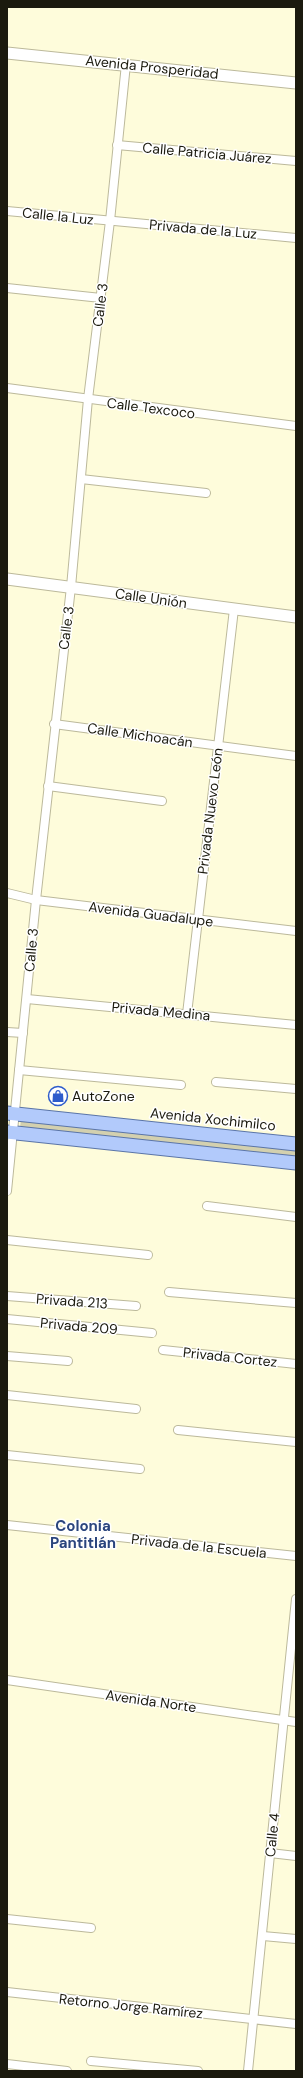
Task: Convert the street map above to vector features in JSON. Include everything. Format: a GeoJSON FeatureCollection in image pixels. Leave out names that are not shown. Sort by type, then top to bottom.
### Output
{"type":"FeatureCollection","features":[{"type":"Feature","properties":{"kind":"main road","name":"Avenida Xochimilco"},"geometry":{"type":"LineString","coordinates":[[11,1113],[296,1144]]}},
{"type":"Feature","properties":{"kind":"main road"},"geometry":{"type":"LineString","coordinates":[[10,1132],[296,1162]]}},
{"type":"Feature","properties":{"kind":"street","name":"Avenida Prosperidad"},"geometry":{"type":"LineString","coordinates":[[7,53],[126,64],[296,83]]}},
{"type":"Feature","properties":{"kind":"street","name":"Calle 3"},"geometry":{"type":"LineString","coordinates":[[7,1191],[11,1113],[19,1070],[27,999],[54,724],[71,587],[88,400],[110,221],[126,64]]}},
{"type":"Feature","properties":{"kind":"street","name":"Calle Patricia Juárez"},"geometry":{"type":"LineString","coordinates":[[117,145],[296,161]]}},
{"type":"Feature","properties":{"kind":"street","name":"Calle la Luz"},"geometry":{"type":"LineString","coordinates":[[7,211],[110,221]]}},
{"type":"Feature","properties":{"kind":"street","name":"Privada de la Luz"},"geometry":{"type":"LineString","coordinates":[[110,221],[296,238]]}},
{"type":"Feature","properties":{"kind":"street"},"geometry":{"type":"LineString","coordinates":[[7,288],[101,298]]}},
{"type":"Feature","properties":{"kind":"street","name":"Calle Texcoco"},"geometry":{"type":"LineString","coordinates":[[7,388],[88,400],[296,426]]}},
{"type":"Feature","properties":{"kind":"street"},"geometry":{"type":"LineString","coordinates":[[81,479],[206,493]]}},
{"type":"Feature","properties":{"kind":"street","name":"Calle Unión"},"geometry":{"type":"LineString","coordinates":[[7,579],[296,617]]}},
{"type":"Feature","properties":{"kind":"street","name":"Privada Nuevo León"},"geometry":{"type":"LineString","coordinates":[[187,1014],[234,609]]}},
{"type":"Feature","properties":{"kind":"street","name":"Calle Michoacán"},"geometry":{"type":"LineString","coordinates":[[54,724],[296,756]]}},
{"type":"Feature","properties":{"kind":"street"},"geometry":{"type":"LineString","coordinates":[[48,786],[162,801]]}},
{"type":"Feature","properties":{"kind":"street","name":"Avenida Guadalupe"},"geometry":{"type":"LineString","coordinates":[[7,893],[36,900],[296,931]]}},
{"type":"Feature","properties":{"kind":"street","name":"Privada Medina"},"geometry":{"type":"LineString","coordinates":[[27,999],[296,1025]]}},
{"type":"Feature","properties":{"kind":"street"},"geometry":{"type":"LineString","coordinates":[[7,1032],[23,1033]]}},
{"type":"Feature","properties":{"kind":"street"},"geometry":{"type":"LineString","coordinates":[[19,1070],[181,1085]]}},
{"type":"Feature","properties":{"kind":"street"},"geometry":{"type":"LineString","coordinates":[[216,1082],[296,1090]]}},
{"type":"Feature","properties":{"kind":"street"},"geometry":{"type":"LineString","coordinates":[[207,1206],[296,1217]]}},
{"type":"Feature","properties":{"kind":"street"},"geometry":{"type":"LineString","coordinates":[[7,1240],[148,1255]]}},
{"type":"Feature","properties":{"kind":"street"},"geometry":{"type":"LineString","coordinates":[[169,1292],[296,1303]]}},
{"type":"Feature","properties":{"kind":"street","name":"Privada 213"},"geometry":{"type":"LineString","coordinates":[[7,1296],[136,1306]]}},
{"type":"Feature","properties":{"kind":"street","name":"Privada 209"},"geometry":{"type":"LineString","coordinates":[[7,1319],[152,1333]]}},
{"type":"Feature","properties":{"kind":"street","name":"Privada Cortez"},"geometry":{"type":"LineString","coordinates":[[163,1350],[296,1364]]}},
{"type":"Feature","properties":{"kind":"street"},"geometry":{"type":"LineString","coordinates":[[7,1356],[68,1361]]}},
{"type":"Feature","properties":{"kind":"street"},"geometry":{"type":"LineString","coordinates":[[7,1395],[136,1409]]}},
{"type":"Feature","properties":{"kind":"street"},"geometry":{"type":"LineString","coordinates":[[178,1430],[296,1442]]}},
{"type":"Feature","properties":{"kind":"street"},"geometry":{"type":"LineString","coordinates":[[7,1455],[140,1469]]}},
{"type":"Feature","properties":{"kind":"street","name":"Privada de la Escuela"},"geometry":{"type":"LineString","coordinates":[[7,1525],[296,1556]]}},
{"type":"Feature","properties":{"kind":"street","name":"Calle 4"},"geometry":{"type":"LineString","coordinates":[[248,2071],[263,1936],[296,1599]]}},
{"type":"Feature","properties":{"kind":"street","name":"Avenida Norte"},"geometry":{"type":"LineString","coordinates":[[7,1680],[296,1722]]}},
{"type":"Feature","properties":{"kind":"street"},"geometry":{"type":"LineString","coordinates":[[270,1853],[296,1856]]}},
{"type":"Feature","properties":{"kind":"street"},"geometry":{"type":"LineString","coordinates":[[7,1920],[91,1928]]}},
{"type":"Feature","properties":{"kind":"street"},"geometry":{"type":"LineString","coordinates":[[263,1936],[296,1939]]}},
{"type":"Feature","properties":{"kind":"street","name":"Retorno Jorge Ramírez"},"geometry":{"type":"LineString","coordinates":[[7,1992],[296,2024]]}},
{"type":"Feature","properties":{"kind":"street"},"geometry":{"type":"LineString","coordinates":[[91,2061],[198,2071]]}},
{"type":"Feature","properties":{"kind":"street"},"geometry":{"type":"LineString","coordinates":[[7,2064],[67,2071]]}},
{"type":"Feature","properties":{"kind":"shaded area"},"geometry":{"type":"Polygon","coordinates":[[[21,1117],[296,1145],[296,1156],[20,1129],[21,1117]]]}},
{"type":"Feature","properties":{"kind":"place","name":"AutoZone"},"geometry":{"type":"Point","coordinates":[58,1096]}},
{"type":"Feature","properties":{"kind":"district","name":"Colonia Pantitlán"},"geometry":{"type":"Point","coordinates":[83,1534]}}]}
